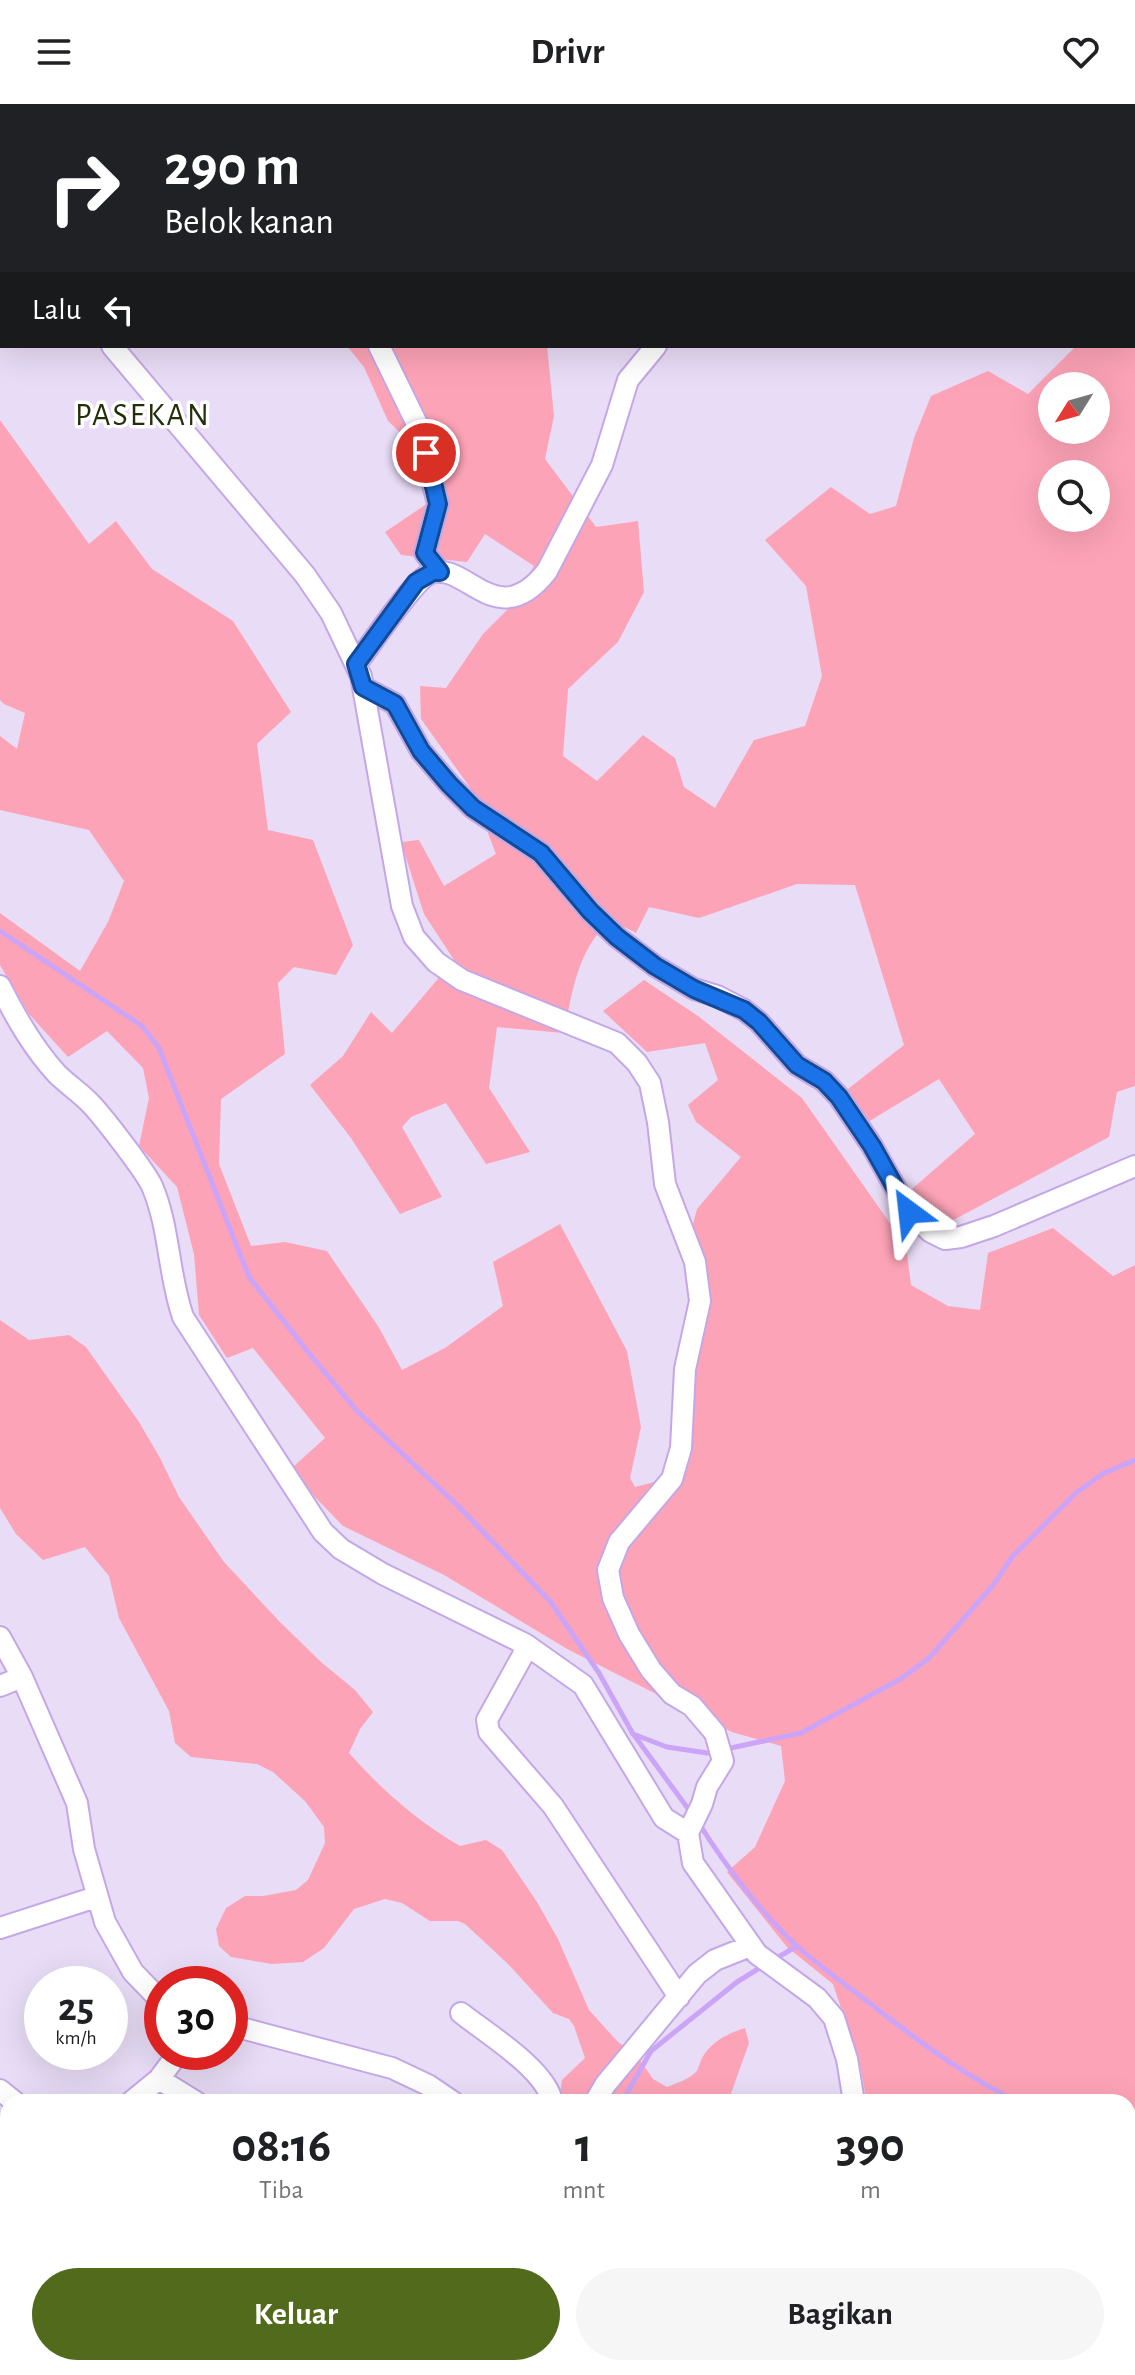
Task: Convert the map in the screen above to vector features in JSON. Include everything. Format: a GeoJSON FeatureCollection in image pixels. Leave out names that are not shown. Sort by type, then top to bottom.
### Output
{"type":"FeatureCollection","features":[{"type":"Feature","properties":{"kind":"street"},"geometry":{"type":"LineString","coordinates":[[380,348],[419,428],[438,504],[425,553],[440,572]]}},
{"type":"Feature","properties":{"kind":"street"},"geometry":{"type":"LineString","coordinates":[[356,664],[416,582],[433,572],[447,572],[488,595],[503,598],[528,590],[539,581],[602,465],[628,380],[654,348]]}},
{"type":"Feature","properties":{"kind":"street"},"geometry":{"type":"LineString","coordinates":[[123,350],[305,575],[331,613],[356,664],[363,687],[402,906],[414,937],[436,962],[462,980],[617,1043],[637,1063],[650,1083],[665,1184],[695,1262],[700,1301],[685,1369],[681,1448],[672,1479],[619,1542],[608,1570],[613,1598],[629,1634],[651,1670],[672,1694],[692,1706],[715,1733],[723,1761],[707,1787],[688,1833],[693,1863],[753,1950],[817,1998],[834,2018],[847,2059],[853,2094]]}},
{"type":"Feature","properties":{"kind":"street"},"geometry":{"type":"LineString","coordinates":[[363,687],[395,704],[421,751],[449,784],[473,808],[541,853],[590,911],[617,937],[655,966],[686,984],[744,1010],[759,1022],[797,1065],[824,1081],[839,1097],[872,1146],[909,1212],[931,1232],[945,1239],[994,1226],[1135,1166]]}},
{"type":"Feature","properties":{"kind":"street"},"geometry":{"type":"LineString","coordinates":[[0,986],[20,1025],[41,1054],[59,1076],[91,1103],[151,1183],[168,1237],[175,1296],[183,1317],[323,1532],[341,1549],[383,1574],[525,1644],[583,1685],[664,1818],[688,1833]]}},
{"type":"Feature","properties":{"kind":"street"},"geometry":{"type":"LineString","coordinates":[[0,1637],[22,1677],[77,1803],[84,1849],[105,1922],[128,1964],[144,1984]]}},
{"type":"Feature","properties":{"kind":"street"},"geometry":{"type":"LineString","coordinates":[[525,1644],[523,1655],[487,1720],[489,1732],[553,1806],[679,1997]]}},
{"type":"Feature","properties":{"kind":"street"},"geometry":{"type":"LineString","coordinates":[[0,1686],[22,1677]]}},
{"type":"Feature","properties":{"kind":"street"},"geometry":{"type":"LineString","coordinates":[[0,1928],[96,1897]]}},
{"type":"Feature","properties":{"kind":"street"},"geometry":{"type":"LineString","coordinates":[[600,2094],[697,1974],[715,1960],[753,1950]]}},
{"type":"Feature","properties":{"kind":"street"},"geometry":{"type":"LineString","coordinates":[[461,2013],[533,2070],[549,2094]]}},
{"type":"Feature","properties":{"kind":"street"},"geometry":{"type":"LineString","coordinates":[[248,2030],[392,2068],[428,2085],[439,2094]]}},
{"type":"Feature","properties":{"kind":"street"},"geometry":{"type":"LineString","coordinates":[[141,2094],[166,2070]]}},
{"type":"Feature","properties":{"kind":"street"},"geometry":{"type":"LineString","coordinates":[[159,2079],[183,2094]]}},
{"type":"Feature","properties":{"kind":"shaded area"},"geometry":{"type":"Polygon","coordinates":[[[349,348],[547,348],[554,416],[545,459],[596,527],[638,521],[644,592],[618,642],[568,689],[563,756],[597,781],[643,735],[675,758],[684,787],[715,808],[754,740],[805,726],[822,676],[806,586],[765,540],[831,487],[870,514],[896,506],[914,438],[931,396],[988,371],[1028,394],[1038,384],[1038,444],[1110,444],[1110,372],[1050,372],[1074,348],[1135,348],[1135,1086],[1117,1092],[1109,1137],[946,1224],[912,1189],[975,1134],[939,1079],[868,1122],[848,1089],[904,1045],[855,885],[797,884],[699,918],[649,907],[636,933],[611,920],[600,931],[584,957],[564,1033],[497,1027],[489,1088],[530,1152],[486,1164],[446,1103],[411,1117],[402,1127],[442,1197],[400,1214],[351,1138],[310,1085],[343,1056],[371,1012],[392,1033],[454,960],[424,914],[401,842],[419,840],[444,886],[496,854],[471,789],[421,719],[420,686],[446,688],[483,634],[507,610],[534,566],[485,534],[467,562],[401,555],[385,532],[434,499],[408,440],[388,421],[364,367],[349,348]]]}},
{"type":"Feature","properties":{"kind":"shaded area"},"geometry":{"type":"Polygon","coordinates":[[[0,420],[89,544],[116,521],[152,569],[233,621],[291,712],[257,744],[268,830],[313,840],[353,945],[336,975],[294,967],[278,983],[285,1054],[221,1099],[219,1164],[251,1246],[285,1242],[327,1251],[378,1326],[402,1370],[445,1348],[503,1306],[493,1262],[560,1224],[627,1351],[641,1427],[630,1478],[635,1487],[662,1480],[693,1375],[709,1291],[691,1231],[697,1209],[741,1157],[696,1122],[688,1105],[718,1080],[705,1043],[647,1052],[603,1011],[644,980],[698,1016],[802,1098],[906,1246],[911,1285],[948,1306],[980,1310],[988,1253],[1053,1228],[1113,1276],[1135,1265],[1135,2094],[865,2094],[860,2065],[833,1984],[787,1947],[727,1872],[755,1847],[785,1781],[781,1746],[732,1732],[569,1650],[444,1575],[343,1526],[313,1495],[293,1467],[325,1438],[253,1348],[227,1358],[199,1315],[194,1254],[177,1187],[139,1146],[149,1098],[143,1068],[107,1031],[68,1057],[29,1014],[0,965],[0,913],[80,971],[108,922],[124,881],[89,830],[0,810],[0,736],[17,749],[25,713],[0,700],[0,420]]]}},
{"type":"Feature","properties":{"kind":"shaded area"},"geometry":{"type":"Polygon","coordinates":[[[0,1320],[29,1340],[69,1335],[86,1347],[139,1422],[179,1497],[224,1562],[279,1621],[355,1690],[373,1712],[360,1729],[349,1753],[401,1804],[444,1836],[460,1846],[486,1840],[502,1850],[558,1939],[589,2010],[618,2042],[637,2056],[653,2079],[667,2087],[687,2079],[697,2071],[702,2058],[715,2043],[745,2028],[749,2043],[731,2094],[560,2094],[562,2080],[585,2058],[569,2019],[553,2013],[507,1963],[465,1924],[430,1921],[402,1903],[385,1899],[354,1909],[324,1948],[303,1962],[272,1964],[231,1957],[219,1946],[216,1929],[226,1908],[245,1896],[296,1890],[308,1880],[325,1843],[324,1827],[305,1801],[273,1772],[257,1764],[191,1757],[175,1743],[169,1711],[119,1618],[109,1576],[85,1547],[43,1560],[16,1534],[0,1508],[0,1320]]]}},
{"type":"Feature","properties":{"kind":"waterway"},"geometry":{"type":"LineString","coordinates":[[0,931],[142,1026],[159,1048],[249,1277],[357,1411],[458,1506],[550,1601],[599,1673],[633,1734],[667,1747],[707,1753],[716,1751]]}},
{"type":"Feature","properties":{"kind":"waterway"},"geometry":{"type":"LineString","coordinates":[[726,1749],[801,1733],[902,1678],[929,1658],[994,1584],[1012,1557],[1077,1492],[1104,1473],[1135,1460]]}},
{"type":"Feature","properties":{"kind":"waterway"},"geometry":{"type":"LineString","coordinates":[[634,1735],[692,1814]]}},
{"type":"Feature","properties":{"kind":"waterway"},"geometry":{"type":"LineString","coordinates":[[700,1825],[746,1890],[799,1948],[931,2049],[1003,2094]]}},
{"type":"Feature","properties":{"kind":"waterway"},"geometry":{"type":"LineString","coordinates":[[775,1959],[797,1946]]}},
{"type":"Feature","properties":{"kind":"waterway"},"geometry":{"type":"LineString","coordinates":[[627,2094],[651,2051],[737,1982],[763,1966]]}},
{"type":"Feature","properties":{"kind":"district","name":"PASEKAN"},"geometry":{"type":"Point","coordinates":[143,415]}},
{"type":"Feature","properties":{"kind":"route"},"geometry":{"type":"LineString","coordinates":[[426,453],[438,504],[425,553],[440,572],[433,572],[416,582],[356,664],[363,687],[395,704],[421,751],[449,784],[473,808],[541,853],[590,911],[617,937],[655,966],[694,989],[717,996],[744,1010],[759,1022],[797,1065],[824,1081],[839,1097],[872,1146],[909,1212]]}}]}
